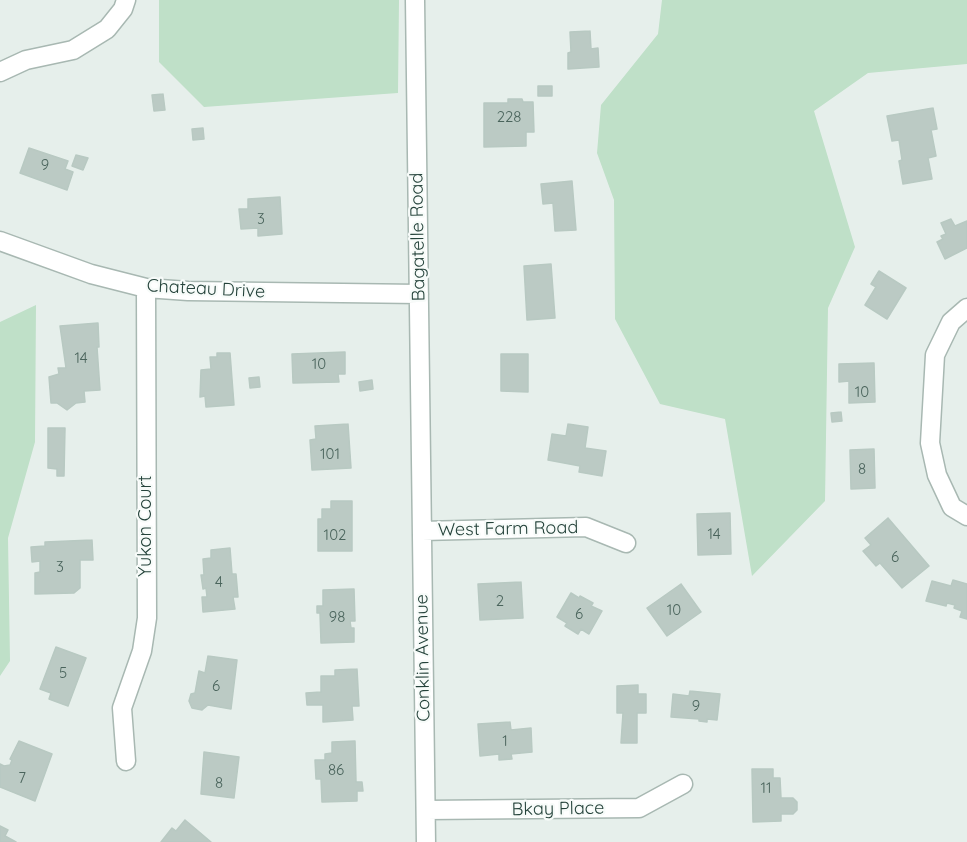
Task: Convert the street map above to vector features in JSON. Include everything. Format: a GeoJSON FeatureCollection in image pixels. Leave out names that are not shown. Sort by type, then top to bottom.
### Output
{"type":"FeatureCollection","features":[{"type":"Feature","properties":{"kind":"street"},"geometry":{"type":"LineString","coordinates":[[0,72],[26,60],[73,50],[107,29],[123,9],[126,0]]}},
{"type":"Feature","properties":{"kind":"street","name":"Bagatelle Road"},"geometry":{"type":"LineString","coordinates":[[415,0],[422,475]]}},
{"type":"Feature","properties":{"kind":"street","name":"Chateau Drive"},"geometry":{"type":"LineString","coordinates":[[0,241],[91,274],[146,288],[188,291],[419,294]]}},
{"type":"Feature","properties":{"kind":"street","name":"Yukon Court"},"geometry":{"type":"LineString","coordinates":[[126,761],[122,708],[142,651],[147,618],[146,288]]}},
{"type":"Feature","properties":{"kind":"street"},"geometry":{"type":"LineString","coordinates":[[967,308],[951,322],[935,355],[930,443],[937,475],[952,507],[967,516]]}},
{"type":"Feature","properties":{"kind":"street","name":"Conklin Avenue"},"geometry":{"type":"LineString","coordinates":[[422,475],[426,842]]}},
{"type":"Feature","properties":{"kind":"street","name":"West Farm Road"},"geometry":{"type":"LineString","coordinates":[[422,531],[586,527],[626,543]]}},
{"type":"Feature","properties":{"kind":"street","name":"Bkay Place"},"geometry":{"type":"LineString","coordinates":[[426,810],[639,808],[683,784]]}},
{"type":"Feature","properties":{"kind":"green space"},"geometry":{"type":"Polygon","coordinates":[[[159,0],[399,0],[398,93],[204,107],[159,62],[159,0]]]}},
{"type":"Feature","properties":{"kind":"green space"},"geometry":{"type":"Polygon","coordinates":[[[662,0],[967,0],[967,64],[868,73],[814,111],[855,247],[828,308],[825,501],[752,576],[725,419],[660,404],[615,319],[614,200],[597,153],[601,105],[658,34],[662,0]]]}},
{"type":"Feature","properties":{"kind":"green space"},"geometry":{"type":"Polygon","coordinates":[[[36,305],[35,442],[8,538],[10,661],[0,676],[0,322],[36,305]]]}},
{"type":"Feature","properties":{"kind":"building"},"geometry":{"type":"Polygon","coordinates":[[[590,31],[591,49],[598,48],[599,67],[568,69],[568,53],[571,52],[570,32],[590,31]]]}},
{"type":"Feature","properties":{"kind":"building"},"geometry":{"type":"Polygon","coordinates":[[[538,86],[552,86],[552,96],[538,96],[538,86]]]}},
{"type":"Feature","properties":{"kind":"building"},"geometry":{"type":"Polygon","coordinates":[[[163,94],[165,110],[154,111],[152,95],[163,94]]]}},
{"type":"Feature","properties":{"kind":"building"},"geometry":{"type":"Polygon","coordinates":[[[508,99],[533,102],[534,132],[526,132],[526,146],[484,147],[484,103],[508,103],[508,99]]]}},
{"type":"Feature","properties":{"kind":"building"},"geometry":{"type":"Polygon","coordinates":[[[933,108],[937,129],[931,130],[936,156],[928,158],[932,179],[903,184],[899,161],[902,160],[899,140],[892,141],[887,116],[933,108]]]}},
{"type":"Feature","properties":{"kind":"building"},"geometry":{"type":"Polygon","coordinates":[[[203,128],[204,139],[193,140],[192,129],[203,128]]]}},
{"type":"Feature","properties":{"kind":"building"},"geometry":{"type":"Polygon","coordinates":[[[29,148],[68,161],[65,169],[73,172],[67,190],[20,173],[29,148]]]}},
{"type":"Feature","properties":{"kind":"building"},"geometry":{"type":"Polygon","coordinates":[[[76,155],[88,158],[83,170],[72,166],[76,155]]]}},
{"type":"Feature","properties":{"kind":"building"},"geometry":{"type":"Polygon","coordinates":[[[572,181],[576,230],[555,231],[553,203],[543,204],[541,184],[572,181]]]}},
{"type":"Feature","properties":{"kind":"building"},"geometry":{"type":"Polygon","coordinates":[[[280,197],[282,234],[258,236],[258,228],[241,229],[239,209],[248,209],[248,199],[280,197]]]}},
{"type":"Feature","properties":{"kind":"building"},"geometry":{"type":"Polygon","coordinates":[[[951,219],[955,226],[967,221],[967,248],[945,259],[937,242],[943,239],[941,236],[946,234],[941,223],[951,219]]]}},
{"type":"Feature","properties":{"kind":"building"},"geometry":{"type":"Polygon","coordinates":[[[551,264],[555,318],[527,320],[524,266],[551,264]]]}},
{"type":"Feature","properties":{"kind":"building"},"geometry":{"type":"Polygon","coordinates":[[[879,271],[906,288],[887,319],[865,305],[876,287],[871,284],[879,271]]]}},
{"type":"Feature","properties":{"kind":"building"},"geometry":{"type":"Polygon","coordinates":[[[98,323],[100,390],[84,391],[85,402],[76,403],[67,410],[57,403],[51,403],[49,377],[59,374],[58,368],[66,368],[60,326],[98,323]]]}},
{"type":"Feature","properties":{"kind":"building"},"geometry":{"type":"Polygon","coordinates":[[[345,352],[345,374],[338,374],[339,382],[293,383],[292,354],[345,352]]]}},
{"type":"Feature","properties":{"kind":"building"},"geometry":{"type":"Polygon","coordinates":[[[217,353],[230,353],[234,405],[206,407],[205,396],[200,397],[201,370],[211,369],[210,357],[217,357],[217,353]]]}},
{"type":"Feature","properties":{"kind":"building"},"geometry":{"type":"Polygon","coordinates":[[[501,354],[528,354],[528,392],[501,391],[501,354]]]}},
{"type":"Feature","properties":{"kind":"building"},"geometry":{"type":"Polygon","coordinates":[[[874,363],[875,402],[849,403],[849,381],[839,382],[839,364],[874,363]]]}},
{"type":"Feature","properties":{"kind":"building"},"geometry":{"type":"Polygon","coordinates":[[[259,377],[260,387],[250,388],[249,378],[259,377]]]}},
{"type":"Feature","properties":{"kind":"building"},"geometry":{"type":"Polygon","coordinates":[[[372,380],[373,389],[360,391],[359,382],[372,380]]]}},
{"type":"Feature","properties":{"kind":"building"},"geometry":{"type":"Polygon","coordinates":[[[841,412],[842,421],[832,422],[831,413],[841,412]]]}},
{"type":"Feature","properties":{"kind":"building"},"geometry":{"type":"Polygon","coordinates":[[[348,424],[351,468],[312,470],[310,440],[316,439],[315,426],[348,424]]]}},
{"type":"Feature","properties":{"kind":"building"},"geometry":{"type":"Polygon","coordinates":[[[568,424],[588,427],[585,448],[606,451],[602,476],[579,472],[580,466],[548,460],[552,434],[566,436],[568,424]]]}},
{"type":"Feature","properties":{"kind":"building"},"geometry":{"type":"Polygon","coordinates":[[[48,428],[65,428],[64,476],[57,476],[57,469],[48,468],[48,428]]]}},
{"type":"Feature","properties":{"kind":"building"},"geometry":{"type":"Polygon","coordinates":[[[874,449],[875,488],[851,489],[850,450],[874,449]]]}},
{"type":"Feature","properties":{"kind":"building"},"geometry":{"type":"Polygon","coordinates":[[[331,501],[352,501],[352,551],[318,551],[318,519],[322,519],[322,509],[331,509],[331,501]]]}},
{"type":"Feature","properties":{"kind":"building"},"geometry":{"type":"Polygon","coordinates":[[[730,513],[731,554],[698,555],[697,514],[730,513]]]}},
{"type":"Feature","properties":{"kind":"building"},"geometry":{"type":"Polygon","coordinates":[[[888,518],[929,566],[902,588],[880,563],[876,566],[863,551],[871,545],[865,538],[888,518]]]}},
{"type":"Feature","properties":{"kind":"building"},"geometry":{"type":"Polygon","coordinates":[[[92,540],[93,560],[80,560],[80,588],[74,593],[35,594],[35,573],[40,572],[40,561],[32,562],[31,547],[45,546],[45,542],[92,540]]]}},
{"type":"Feature","properties":{"kind":"building"},"geometry":{"type":"Polygon","coordinates":[[[230,548],[232,574],[236,574],[238,597],[233,597],[235,609],[203,612],[202,597],[207,597],[201,575],[204,575],[203,559],[211,558],[211,550],[230,548]]]}},
{"type":"Feature","properties":{"kind":"building"},"geometry":{"type":"Polygon","coordinates":[[[953,580],[967,584],[967,619],[960,617],[962,611],[954,608],[955,605],[947,603],[946,606],[926,601],[932,581],[951,586],[953,580]]]}},
{"type":"Feature","properties":{"kind":"building"},"geometry":{"type":"Polygon","coordinates":[[[521,582],[523,618],[480,620],[478,584],[521,582]]]}},
{"type":"Feature","properties":{"kind":"building"},"geometry":{"type":"Polygon","coordinates":[[[681,584],[701,612],[667,636],[647,608],[681,584]]]}},
{"type":"Feature","properties":{"kind":"building"},"geometry":{"type":"Polygon","coordinates":[[[354,589],[355,621],[350,621],[351,628],[354,628],[354,642],[321,643],[320,613],[317,613],[317,606],[323,606],[323,590],[354,589]]]}},
{"type":"Feature","properties":{"kind":"building"},"geometry":{"type":"Polygon","coordinates":[[[571,593],[593,603],[591,606],[602,611],[589,634],[581,629],[578,634],[565,626],[567,623],[557,617],[571,593]]]}},
{"type":"Feature","properties":{"kind":"building"},"geometry":{"type":"Polygon","coordinates":[[[56,647],[86,658],[68,706],[49,699],[51,693],[40,689],[56,647]]]}},
{"type":"Feature","properties":{"kind":"building"},"geometry":{"type":"Polygon","coordinates":[[[208,656],[237,660],[231,709],[208,705],[202,710],[192,708],[189,701],[191,694],[195,693],[199,671],[205,673],[208,656]]]}},
{"type":"Feature","properties":{"kind":"building"},"geometry":{"type":"Polygon","coordinates":[[[357,669],[359,706],[352,706],[353,720],[323,722],[323,705],[307,705],[306,693],[321,692],[321,676],[335,676],[335,670],[357,669]]]}},
{"type":"Feature","properties":{"kind":"building"},"geometry":{"type":"Polygon","coordinates":[[[638,685],[638,694],[646,694],[646,713],[637,713],[637,743],[621,743],[623,713],[617,713],[617,686],[638,685]]]}},
{"type":"Feature","properties":{"kind":"building"},"geometry":{"type":"Polygon","coordinates":[[[690,691],[720,694],[717,720],[707,719],[707,722],[699,721],[699,719],[671,717],[673,694],[689,696],[690,691]]]}},
{"type":"Feature","properties":{"kind":"building"},"geometry":{"type":"Polygon","coordinates":[[[510,722],[511,730],[531,728],[532,752],[511,754],[512,759],[499,760],[499,754],[480,756],[478,724],[510,722]]]}},
{"type":"Feature","properties":{"kind":"building"},"geometry":{"type":"Polygon","coordinates":[[[19,741],[52,754],[35,801],[0,787],[0,764],[10,765],[12,760],[10,759],[19,741]]]}},
{"type":"Feature","properties":{"kind":"building"},"geometry":{"type":"Polygon","coordinates":[[[355,741],[356,782],[362,782],[363,791],[357,791],[357,801],[322,802],[321,779],[316,779],[315,760],[325,760],[325,754],[332,753],[332,742],[355,741]]]}},
{"type":"Feature","properties":{"kind":"building"},"geometry":{"type":"Polygon","coordinates":[[[204,752],[239,757],[234,798],[201,794],[204,752]]]}},
{"type":"Feature","properties":{"kind":"building"},"geometry":{"type":"Polygon","coordinates":[[[752,769],[773,769],[773,778],[780,778],[781,798],[793,798],[797,802],[797,810],[793,814],[781,814],[781,821],[753,822],[752,769]]]}},
{"type":"Feature","properties":{"kind":"building"},"geometry":{"type":"Polygon","coordinates":[[[185,820],[211,842],[161,842],[172,828],[176,831],[185,820]]]}},
{"type":"Feature","properties":{"kind":"building"},"geometry":{"type":"Polygon","coordinates":[[[0,826],[8,830],[5,836],[16,842],[0,842],[0,826]]]}}]}
